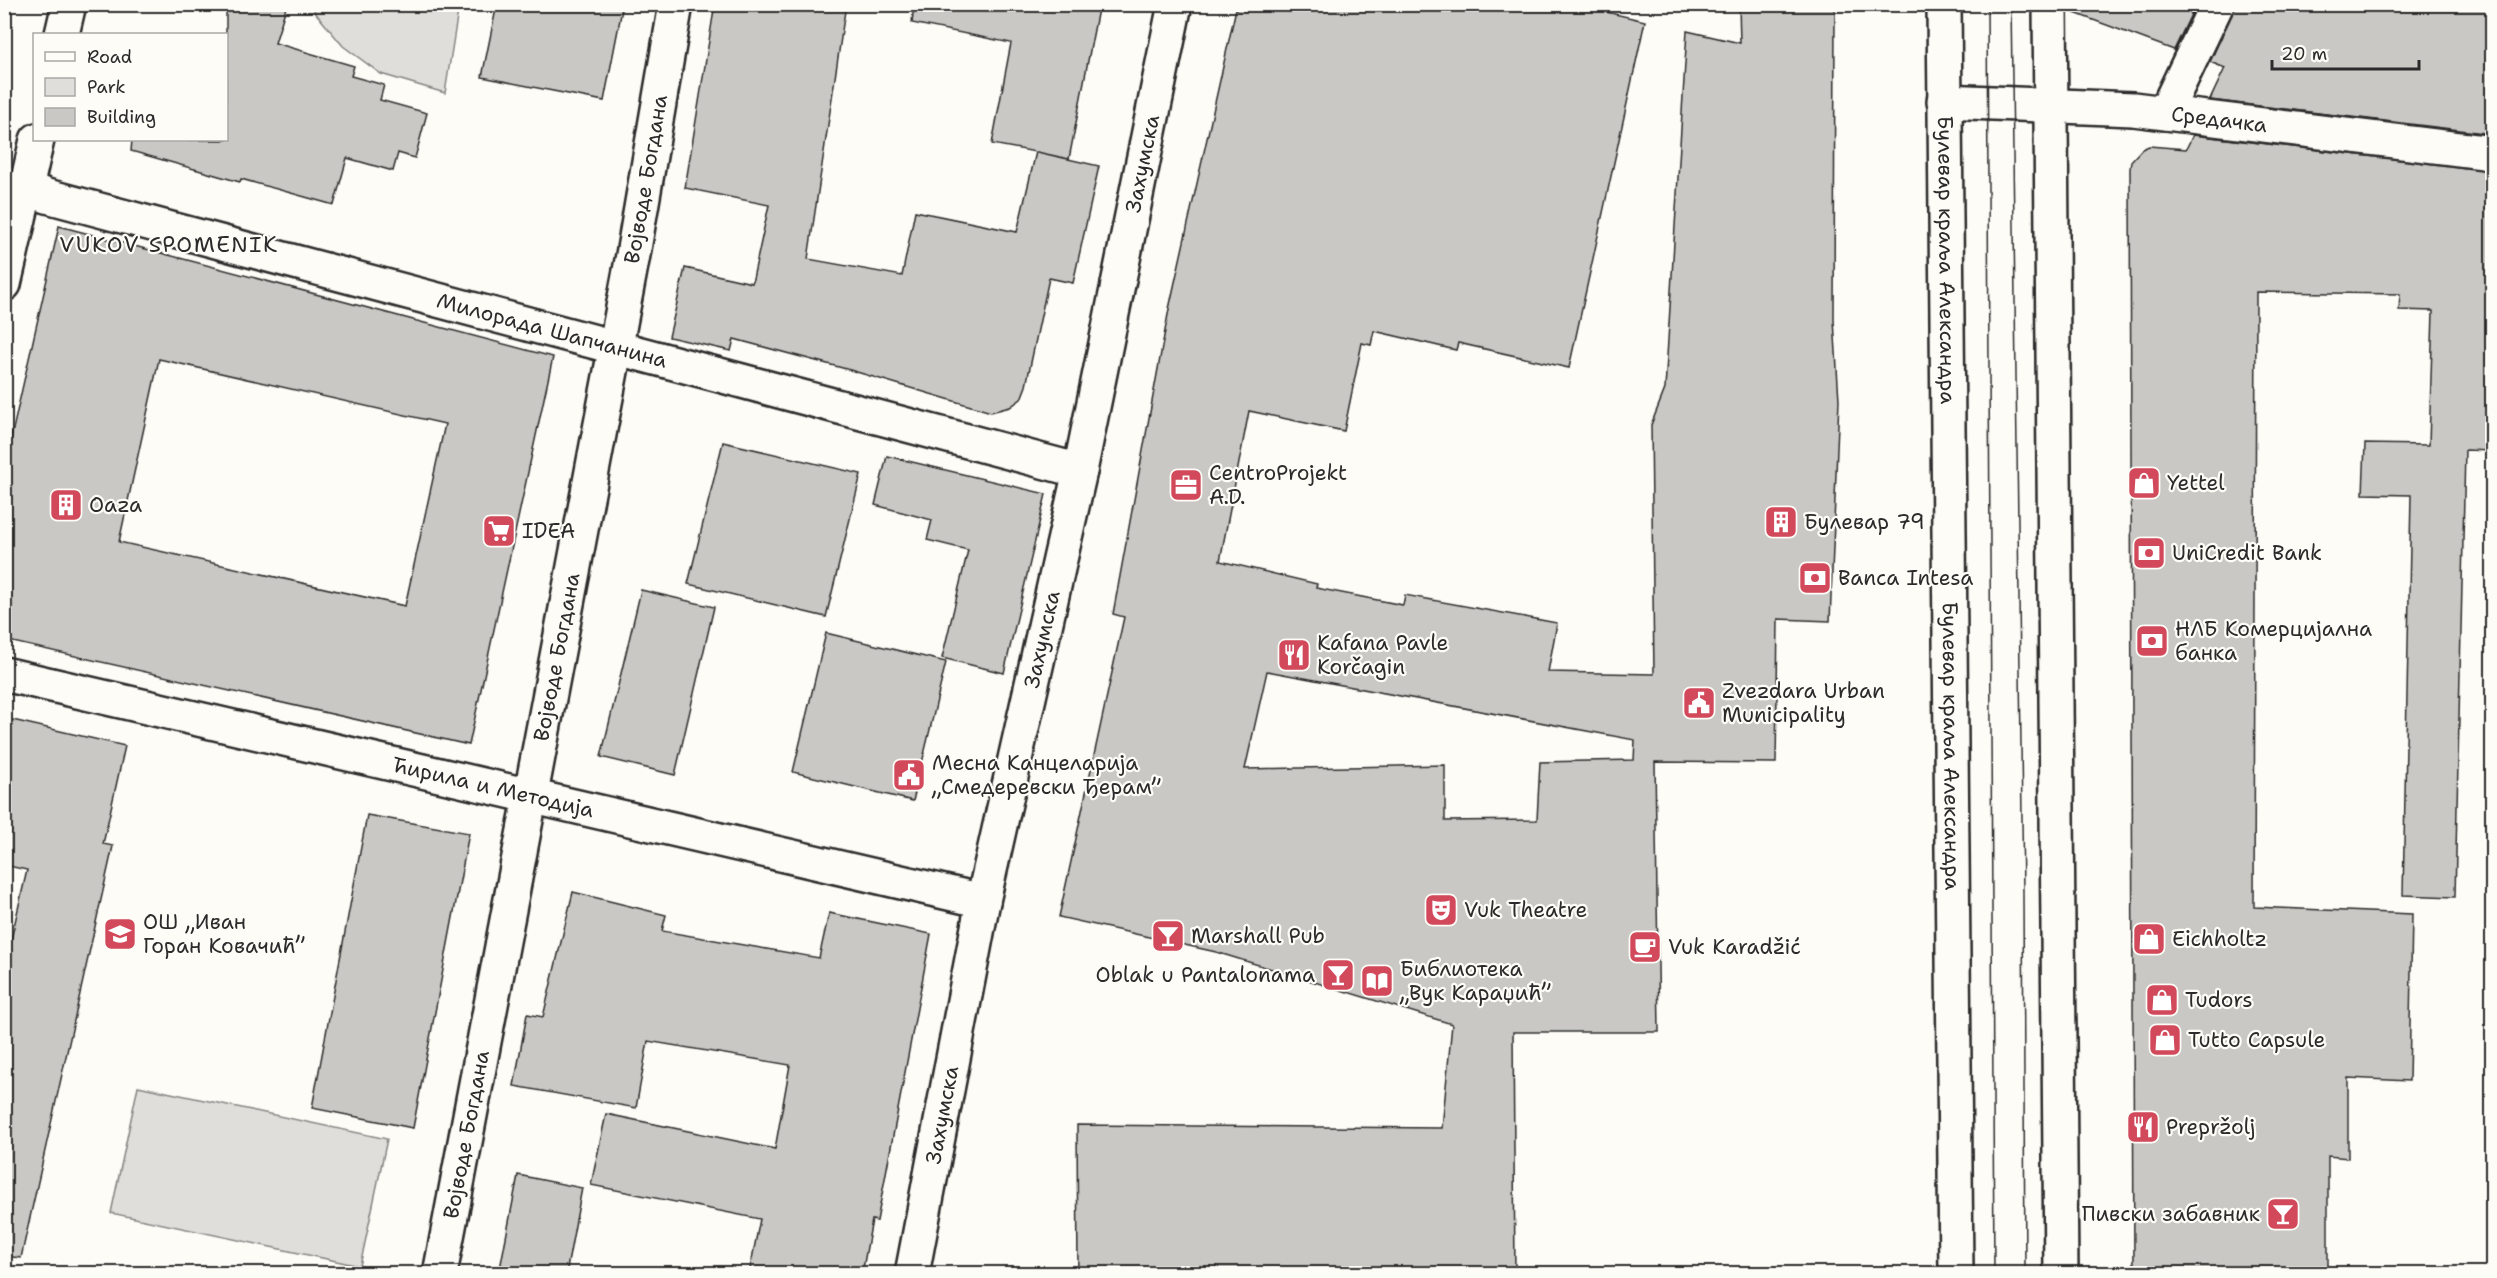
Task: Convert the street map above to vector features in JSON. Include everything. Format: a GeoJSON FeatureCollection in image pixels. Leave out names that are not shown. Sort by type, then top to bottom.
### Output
{"type":"FeatureCollection","features":[{"type":"Feature","properties":{"kind":"street"},"geometry":{"type":"LineString","coordinates":[[62,33],[69,4]]}},
{"type":"Feature","properties":{"kind":"street","name":"Војводе Богдана"},"geometry":{"type":"LineString","coordinates":[[440,1274],[633,255],[676,4]]}},
{"type":"Feature","properties":{"kind":"street","name":"Захумска"},"geometry":{"type":"LineString","coordinates":[[912,1274],[983,901],[1080,471],[1176,4]]}},
{"type":"Feature","properties":{"kind":"street","name":"Булевар краља Александра"},"geometry":{"type":"LineString","coordinates":[[1944,4],[1956,1274]]}},
{"type":"Feature","properties":{"kind":"street"},"geometry":{"type":"LineString","coordinates":[[2050,4],[2061,1274]]}},
{"type":"Feature","properties":{"kind":"street"},"geometry":{"type":"LineString","coordinates":[[2164,113],[2217,4]]}},
{"type":"Feature","properties":{"kind":"street","name":"Средачка"},"geometry":{"type":"LineString","coordinates":[[1944,101],[2051,104],[2164,113],[2493,153]]}},
{"type":"Feature","properties":{"kind":"street"},"geometry":{"type":"LineString","coordinates":[[4,284],[37,141]]}},
{"type":"Feature","properties":{"kind":"street","name":"Милорада Шапчанина"},"geometry":{"type":"LineString","coordinates":[[25,188],[59,199],[1080,471]]}},
{"type":"Feature","properties":{"kind":"street","name":"Ћирила и Методија"},"geometry":{"type":"LineString","coordinates":[[4,674],[983,901]]}},
{"type":"Feature","properties":{"kind":"green space"},"geometry":{"type":"Polygon","coordinates":[[[316,4],[459,5],[445,93],[381,74],[343,46],[314,11],[316,4]]]}},
{"type":"Feature","properties":{"kind":"green space"},"geometry":{"type":"Polygon","coordinates":[[[138,1086],[387,1139],[360,1266],[111,1213],[138,1086]]]}},
{"type":"Feature","properties":{"kind":"building"},"geometry":{"type":"Polygon","coordinates":[[[226,4],[287,4],[275,43],[354,66],[351,76],[384,85],[380,100],[427,113],[415,158],[398,153],[393,171],[347,158],[334,205],[241,179],[240,182],[131,151],[132,141],[228,141],[228,33],[226,33],[226,4]]]}},
{"type":"Feature","properties":{"kind":"building"},"geometry":{"type":"Polygon","coordinates":[[[497,4],[623,4],[604,101],[482,77],[497,4]]]}},
{"type":"Feature","properties":{"kind":"building"},"geometry":{"type":"Polygon","coordinates":[[[715,4],[846,4],[808,259],[902,276],[915,211],[1017,232],[1036,152],[992,144],[1011,43],[912,23],[914,4],[1099,4],[1069,159],[1037,152],[1099,166],[1073,283],[1049,278],[1026,386],[1021,399],[1010,407],[991,412],[850,370],[734,339],[731,351],[669,337],[685,268],[752,283],[769,205],[685,188],[715,4]]]}},
{"type":"Feature","properties":{"kind":"building"},"geometry":{"type":"Polygon","coordinates":[[[1237,4],[1572,4],[1645,21],[1569,368],[1458,343],[1456,350],[1374,331],[1371,345],[1362,343],[1344,431],[1249,411],[1220,561],[1317,584],[1316,588],[1403,605],[1405,595],[1557,623],[1548,672],[1654,674],[1651,425],[1665,389],[1687,31],[1740,43],[1739,4],[1835,4],[1834,320],[1839,400],[1830,621],[1778,619],[1776,763],[1655,762],[1659,1032],[1513,1032],[1515,1274],[1078,1274],[1077,1125],[1442,1128],[1452,1024],[1216,952],[1059,917],[1124,617],[1113,614],[1169,309],[1237,4]],[[1267,671],[1245,769],[1445,765],[1445,821],[1537,820],[1540,762],[1634,760],[1635,740],[1267,671]]]}},
{"type":"Feature","properties":{"kind":"building"},"geometry":{"type":"Polygon","coordinates":[[[2069,4],[2196,4],[2174,50],[2069,11],[2069,4]]]}},
{"type":"Feature","properties":{"kind":"building"},"geometry":{"type":"Polygon","coordinates":[[[2235,4],[2473,4],[2493,7],[2493,134],[2210,100],[2225,68],[2210,62],[2235,4]]]}},
{"type":"Feature","properties":{"kind":"building"},"geometry":{"type":"Polygon","coordinates":[[[2193,135],[2493,171],[2493,451],[2465,450],[2455,897],[2403,895],[2411,495],[2363,494],[2365,444],[2429,445],[2433,311],[2399,310],[2400,294],[2256,292],[2254,907],[2412,914],[2409,1081],[2348,1078],[2348,1158],[2328,1156],[2328,1274],[2134,1274],[2130,169],[2131,161],[2142,149],[2149,146],[2186,149],[2193,135]]]}},
{"type":"Feature","properties":{"kind":"building","name":"Oaza"},"geometry":{"type":"Polygon","coordinates":[[[59,226],[553,357],[469,745],[4,640],[4,469],[59,226]],[[159,359],[119,542],[405,606],[445,424],[159,359]]]}},
{"type":"Feature","properties":{"kind":"building"},"geometry":{"type":"Polygon","coordinates":[[[723,442],[861,474],[826,617],[688,584],[723,442]]]}},
{"type":"Feature","properties":{"kind":"building"},"geometry":{"type":"Polygon","coordinates":[[[887,456],[1046,494],[1004,673],[942,658],[968,550],[927,540],[932,520],[875,505],[887,456]]]}},
{"type":"Feature","properties":{"kind":"building"},"geometry":{"type":"Polygon","coordinates":[[[641,590],[714,607],[675,775],[601,757],[641,590]]]}},
{"type":"Feature","properties":{"kind":"building"},"geometry":{"type":"Polygon","coordinates":[[[826,633],[946,662],[913,801],[793,772],[826,633]]]}},
{"type":"Feature","properties":{"kind":"building"},"geometry":{"type":"Polygon","coordinates":[[[4,718],[125,746],[103,844],[113,846],[21,1258],[4,1256],[4,970],[27,870],[4,865],[4,718]]]}},
{"type":"Feature","properties":{"kind":"building"},"geometry":{"type":"Polygon","coordinates":[[[367,815],[469,833],[413,1128],[312,1108],[367,815]]]}},
{"type":"Feature","properties":{"kind":"building"},"geometry":{"type":"Polygon","coordinates":[[[573,892],[666,915],[662,931],[819,958],[829,913],[931,934],[877,1221],[872,1220],[862,1274],[749,1274],[760,1219],[591,1185],[606,1114],[775,1149],[790,1065],[648,1041],[636,1108],[514,1086],[527,1014],[543,1017],[573,892]]]}},
{"type":"Feature","properties":{"kind":"building"},"geometry":{"type":"Polygon","coordinates":[[[518,1175],[582,1188],[566,1274],[499,1274],[518,1175]]]}},
{"type":"Feature","properties":{"kind":"tram line"},"geometry":{"type":"LineString","coordinates":[[1987,4],[1994,1274]]}},
{"type":"Feature","properties":{"kind":"tram line"},"geometry":{"type":"LineString","coordinates":[[2011,4],[2023,893],[2025,1274]]}},
{"type":"Feature","properties":{"kind":"place","name":"Yettel"},"geometry":{"type":"Point","coordinates":[2144,483]}},
{"type":"Feature","properties":{"kind":"place","name":"CentroProjekt A.D."},"geometry":{"type":"Point","coordinates":[1186,485]}},
{"type":"Feature","properties":{"kind":"place","name":"Oaza"},"geometry":{"type":"Point","coordinates":[66,505]}},
{"type":"Feature","properties":{"kind":"place","name":"Булевар 79"},"geometry":{"type":"Point","coordinates":[1781,522]}},
{"type":"Feature","properties":{"kind":"place","name":"IDEA"},"geometry":{"type":"Point","coordinates":[499,531]}},
{"type":"Feature","properties":{"kind":"place","name":"UniCredit Bank"},"geometry":{"type":"Point","coordinates":[2149,553]}},
{"type":"Feature","properties":{"kind":"place","name":"Banca Intesa"},"geometry":{"type":"Point","coordinates":[1815,578]}},
{"type":"Feature","properties":{"kind":"place","name":"НЛБ Комерцијална банка"},"geometry":{"type":"Point","coordinates":[2152,641]}},
{"type":"Feature","properties":{"kind":"place","name":"Kafana Pavle Korčagin"},"geometry":{"type":"Point","coordinates":[1294,655]}},
{"type":"Feature","properties":{"kind":"place","name":"Zvezdara Urban Municipality"},"geometry":{"type":"Point","coordinates":[1699,703]}},
{"type":"Feature","properties":{"kind":"place","name":"Месна Канцеларија „Смедеревски Ђерам”"},"geometry":{"type":"Point","coordinates":[909,775]}},
{"type":"Feature","properties":{"kind":"place","name":"Vuk Theatre"},"geometry":{"type":"Point","coordinates":[1441,910]}},
{"type":"Feature","properties":{"kind":"place","name":"ОШ „Иван Горан Ковачић”"},"geometry":{"type":"Point","coordinates":[120,934]}},
{"type":"Feature","properties":{"kind":"place","name":"Marshall Pub"},"geometry":{"type":"Point","coordinates":[1168,936]}},
{"type":"Feature","properties":{"kind":"place","name":"Eichholtz"},"geometry":{"type":"Point","coordinates":[2149,939]}},
{"type":"Feature","properties":{"kind":"place","name":"Vuk Karadžić"},"geometry":{"type":"Point","coordinates":[1645,947]}},
{"type":"Feature","properties":{"kind":"place","name":"Oblak u Pantalonama"},"geometry":{"type":"Point","coordinates":[1338,975]}},
{"type":"Feature","properties":{"kind":"place","name":"Библиотека „Вук Караџић”"},"geometry":{"type":"Point","coordinates":[1377,981]}},
{"type":"Feature","properties":{"kind":"place","name":"Tudors"},"geometry":{"type":"Point","coordinates":[2162,1000]}},
{"type":"Feature","properties":{"kind":"place","name":"Tutto Capsule"},"geometry":{"type":"Point","coordinates":[2165,1040]}},
{"type":"Feature","properties":{"kind":"place","name":"Prepržolj"},"geometry":{"type":"Point","coordinates":[2143,1127]}},
{"type":"Feature","properties":{"kind":"place","name":"Пивски забавник"},"geometry":{"type":"Point","coordinates":[2283,1214]}},
{"type":"Feature","properties":{"kind":"district","name":"VUKOV SPOMENIK"},"geometry":{"type":"Point","coordinates":[169,244]}}]}
